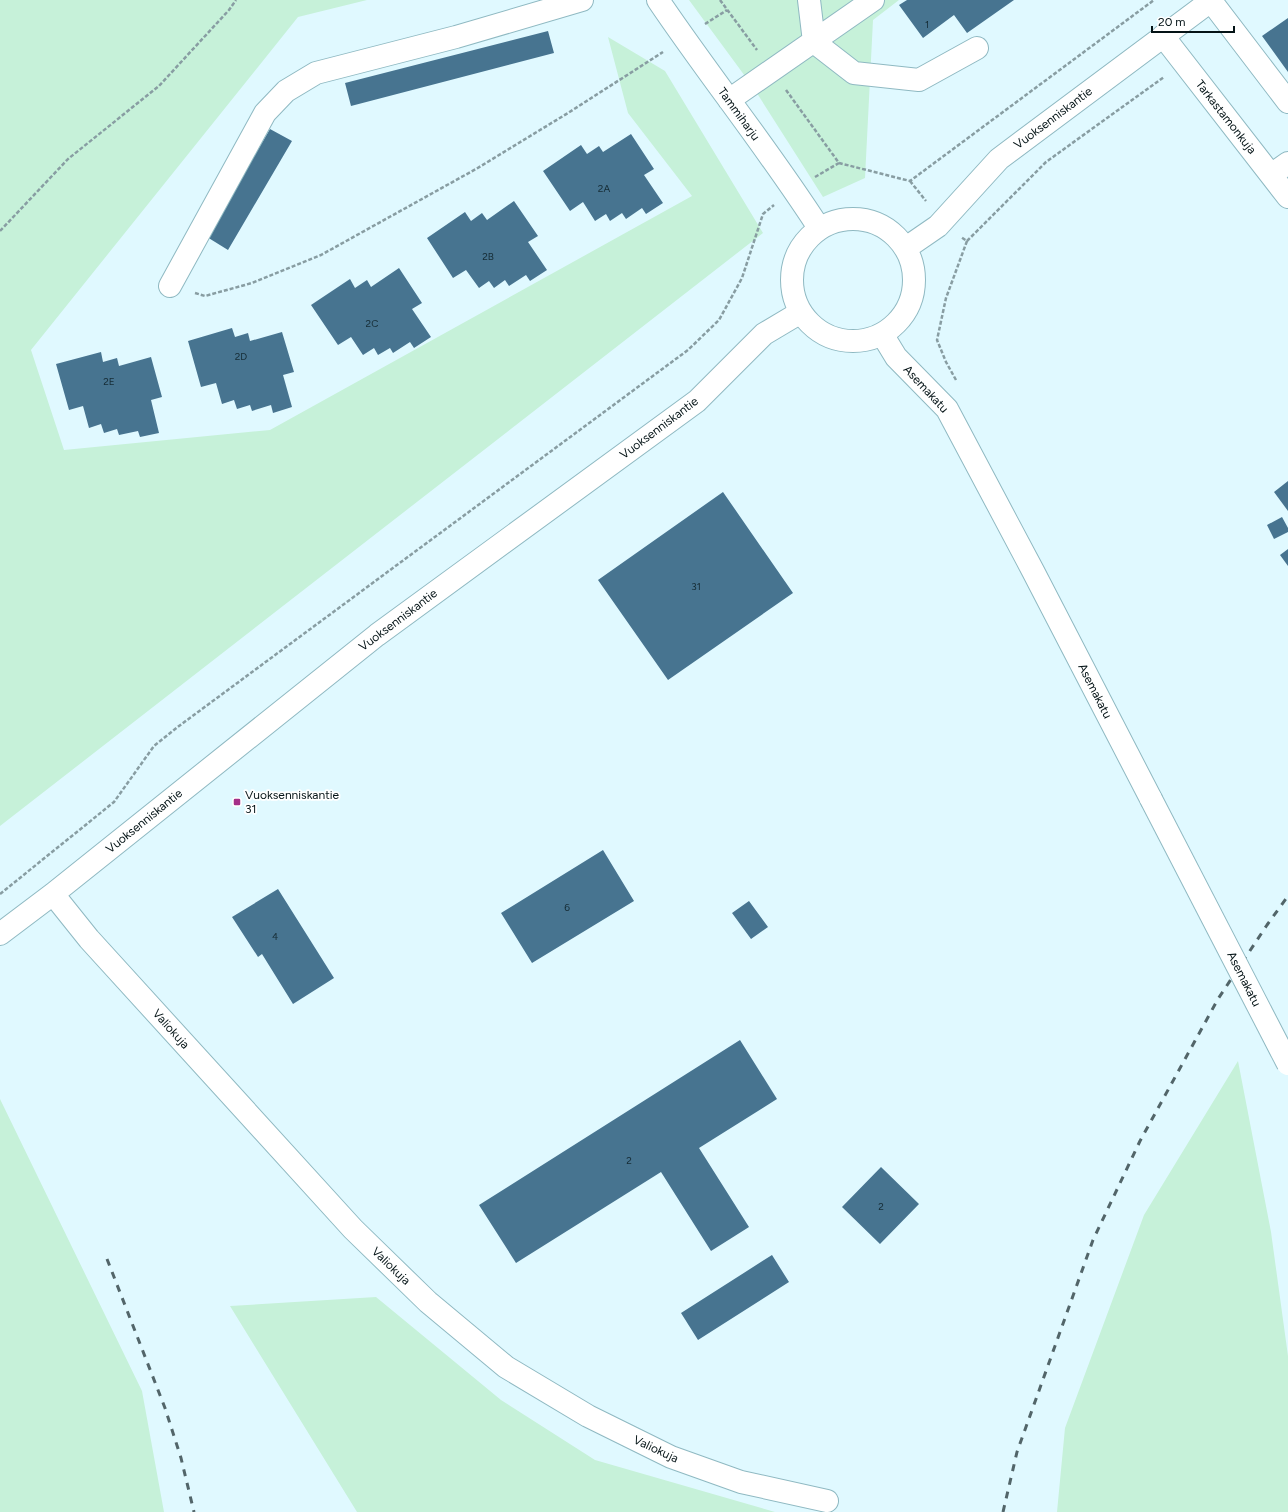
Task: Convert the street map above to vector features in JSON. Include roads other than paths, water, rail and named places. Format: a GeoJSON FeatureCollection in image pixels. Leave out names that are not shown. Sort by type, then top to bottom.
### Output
{"type":"FeatureCollection","features":[{"type":"Feature","properties":{"kind":"street"},"geometry":{"type":"LineString","coordinates":[[170,286],[265,113],[286,91],[316,73],[456,37],[582,0]]}},
{"type":"Feature","properties":{"kind":"street","name":"Tammiharju"},"geometry":{"type":"LineString","coordinates":[[658,0],[794,189],[820,228]]}},
{"type":"Feature","properties":{"kind":"street"},"geometry":{"type":"LineString","coordinates":[[810,0],[814,42],[854,73],[919,80],[977,48]]}},
{"type":"Feature","properties":{"kind":"street"},"geometry":{"type":"LineString","coordinates":[[729,100],[873,0]]}},
{"type":"Feature","properties":{"kind":"street"},"geometry":{"type":"LineString","coordinates":[[1211,0],[1288,102]]}},
{"type":"Feature","properties":{"kind":"street","name":"Vuoksenniskantie"},"geometry":{"type":"LineString","coordinates":[[906,248],[941,222],[999,158],[1211,0]]}},
{"type":"Feature","properties":{"kind":"street","name":"Tarkastamonkuja"},"geometry":{"type":"LineString","coordinates":[[1163,36],[1184,63],[1280,169],[1288,197]]}},
{"type":"Feature","properties":{"kind":"street"},"geometry":{"type":"LineString","coordinates":[[857,219],[876,223],[893,233],[906,248],[914,272],[912,296],[901,318],[882,334],[864,340],[846,341],[828,336],[812,326],[801,312],[792,290],[793,266],[803,245],[820,228],[838,220],[857,219]]}},
{"type":"Feature","properties":{"kind":"street","name":"Vuoksenniskantie"},"geometry":{"type":"LineString","coordinates":[[0,934],[53,894],[377,635],[697,401],[764,334],[801,312]]}},
{"type":"Feature","properties":{"kind":"street","name":"Asemakatu"},"geometry":{"type":"LineString","coordinates":[[882,334],[896,357],[947,409],[1033,571],[1288,1064]]}},
{"type":"Feature","properties":{"kind":"street","name":"Valiokuja"},"geometry":{"type":"LineString","coordinates":[[53,894],[85,934],[353,1229],[428,1302],[506,1367],[588,1416],[671,1457],[741,1482],[827,1501]]}},
{"type":"Feature","properties":{"kind":"railway"},"geometry":{"type":"LineString","coordinates":[[1003,1512],[1017,1452],[1093,1240],[1140,1141],[1218,999],[1288,896]]}},
{"type":"Feature","properties":{"kind":"railway"},"geometry":{"type":"LineString","coordinates":[[107,1259],[165,1408],[181,1458],[194,1512]]}},
{"type":"Feature","properties":{"kind":"place","name":"Vuoksenniskantie 31"},"geometry":{"type":"Point","coordinates":[237,802]}}]}
